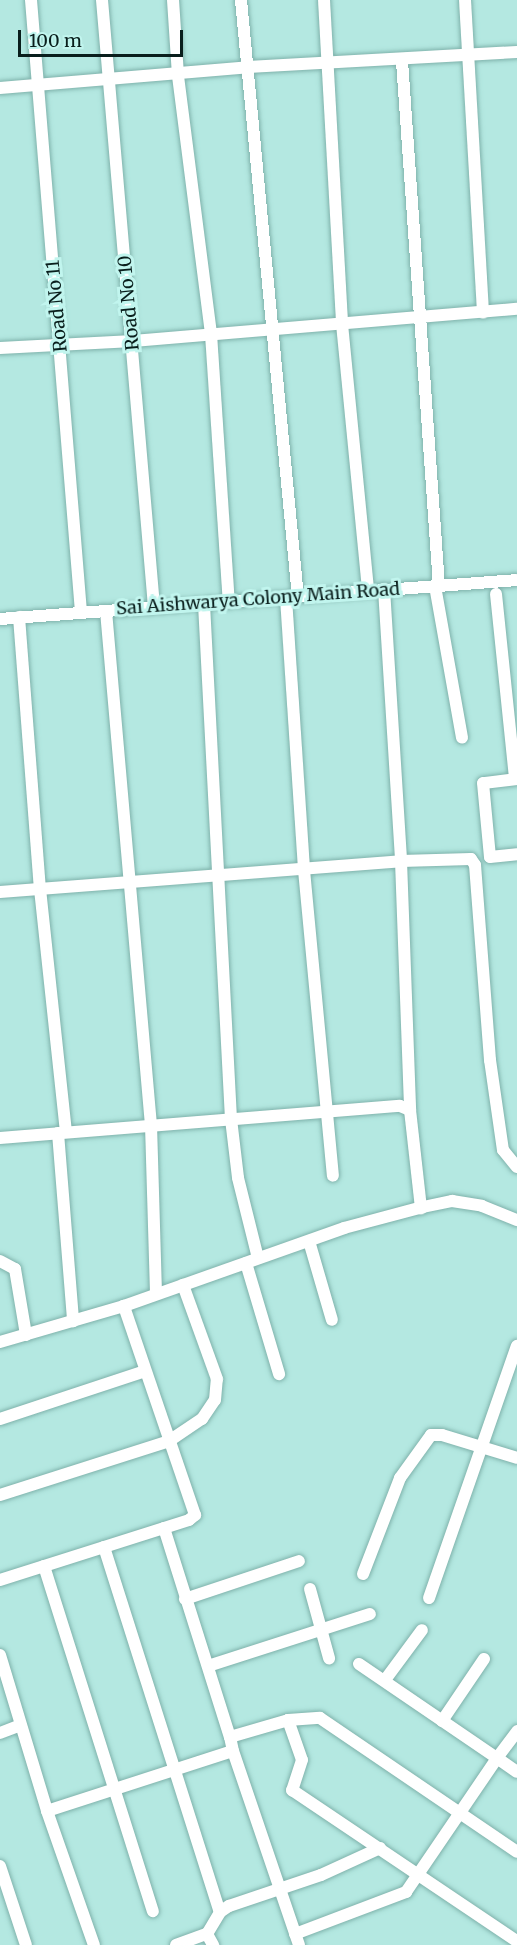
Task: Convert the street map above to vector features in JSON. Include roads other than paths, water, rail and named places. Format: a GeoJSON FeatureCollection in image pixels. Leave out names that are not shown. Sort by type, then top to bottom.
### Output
{"type":"FeatureCollection","features":[{"type":"Feature","properties":{"kind":"street","name":"Road No 11"},"geometry":{"type":"LineString","coordinates":[[31,0],[81,612]]}},
{"type":"Feature","properties":{"kind":"street","name":"Road No 10"},"geometry":{"type":"LineString","coordinates":[[102,0],[154,606]]}},
{"type":"Feature","properties":{"kind":"street"},"geometry":{"type":"LineString","coordinates":[[173,0],[178,76],[211,334],[230,602]]}},
{"type":"Feature","properties":{"kind":"street"},"geometry":{"type":"LineString","coordinates":[[241,0],[292,597],[304,870],[333,1176]]}},
{"type":"Feature","properties":{"kind":"street"},"geometry":{"type":"LineString","coordinates":[[324,0],[342,324],[368,591]]}},
{"type":"Feature","properties":{"kind":"street"},"geometry":{"type":"LineString","coordinates":[[465,0],[483,312]]}},
{"type":"Feature","properties":{"kind":"street"},"geometry":{"type":"LineString","coordinates":[[0,88],[178,76],[248,67],[402,61],[517,52]]}},
{"type":"Feature","properties":{"kind":"street"},"geometry":{"type":"LineString","coordinates":[[402,61],[437,586],[462,738]]}},
{"type":"Feature","properties":{"kind":"street"},"geometry":{"type":"LineString","coordinates":[[0,348],[133,342],[517,309]]}},
{"type":"Feature","properties":{"kind":"street","name":"Sai Aishwarya Colony Main Road"},"geometry":{"type":"LineString","coordinates":[[0,616],[19,617],[106,611],[517,580]]}},
{"type":"Feature","properties":{"kind":"street"},"geometry":{"type":"LineString","coordinates":[[384,590],[401,861],[410,1110],[421,1208]]}},
{"type":"Feature","properties":{"kind":"street"},"geometry":{"type":"LineString","coordinates":[[496,594],[516,779],[483,783],[490,857],[517,854]]}},
{"type":"Feature","properties":{"kind":"street"},"geometry":{"type":"LineString","coordinates":[[204,604],[216,874],[231,1119],[238,1178],[258,1258]]}},
{"type":"Feature","properties":{"kind":"street"},"geometry":{"type":"LineString","coordinates":[[106,611],[128,884],[151,1125],[156,1293]]}},
{"type":"Feature","properties":{"kind":"street"},"geometry":{"type":"LineString","coordinates":[[19,617],[62,1132],[73,1321]]}},
{"type":"Feature","properties":{"kind":"street"},"geometry":{"type":"LineString","coordinates":[[0,892],[128,884],[216,874],[466,858],[475,865],[490,1060],[503,1150],[517,1167]]}},
{"type":"Feature","properties":{"kind":"street"},"geometry":{"type":"LineString","coordinates":[[0,1138],[400,1106],[410,1110]]}},
{"type":"Feature","properties":{"kind":"street"},"geometry":{"type":"LineString","coordinates":[[0,1342],[124,1306],[309,1241],[421,1208],[452,1201],[482,1206],[517,1220]]}},
{"type":"Feature","properties":{"kind":"street"},"geometry":{"type":"LineString","coordinates":[[309,1241],[332,1320]]}},
{"type":"Feature","properties":{"kind":"street"},"geometry":{"type":"LineString","coordinates":[[0,1261],[15,1269],[26,1335]]}},
{"type":"Feature","properties":{"kind":"street"},"geometry":{"type":"LineString","coordinates":[[246,1263],[279,1374]]}},
{"type":"Feature","properties":{"kind":"street"},"geometry":{"type":"LineString","coordinates":[[0,1495],[169,1441],[202,1419],[218,1390],[183,1285]]}},
{"type":"Feature","properties":{"kind":"street"},"geometry":{"type":"LineString","coordinates":[[0,1580],[189,1520],[195,1515],[124,1306]]}},
{"type":"Feature","properties":{"kind":"street"},"geometry":{"type":"LineString","coordinates":[[429,1598],[517,1346]]}},
{"type":"Feature","properties":{"kind":"street"},"geometry":{"type":"LineString","coordinates":[[0,1419],[145,1371]]}},
{"type":"Feature","properties":{"kind":"street"},"geometry":{"type":"LineString","coordinates":[[363,1574],[400,1478],[426,1439],[442,1435],[517,1458]]}},
{"type":"Feature","properties":{"kind":"street"},"geometry":{"type":"LineString","coordinates":[[164,1528],[233,1751],[297,1940],[396,1899],[419,1874],[517,1731]]}},
{"type":"Feature","properties":{"kind":"street"},"geometry":{"type":"LineString","coordinates":[[104,1547],[220,1912],[210,1939],[176,1945]]}},
{"type":"Feature","properties":{"kind":"street"},"geometry":{"type":"LineString","coordinates":[[185,1599],[299,1562]]}},
{"type":"Feature","properties":{"kind":"street"},"geometry":{"type":"LineString","coordinates":[[44,1566],[113,1791],[153,1911]]}},
{"type":"Feature","properties":{"kind":"street"},"geometry":{"type":"LineString","coordinates":[[310,1589],[329,1658]]}},
{"type":"Feature","properties":{"kind":"street"},"geometry":{"type":"LineString","coordinates":[[208,1666],[370,1614]]}},
{"type":"Feature","properties":{"kind":"street"},"geometry":{"type":"LineString","coordinates":[[385,1680],[422,1630]]}},
{"type":"Feature","properties":{"kind":"street"},"geometry":{"type":"LineString","coordinates":[[0,1658],[47,1811],[94,1945]]}},
{"type":"Feature","properties":{"kind":"street"},"geometry":{"type":"LineString","coordinates":[[442,1721],[484,1659]]}},
{"type":"Feature","properties":{"kind":"street"},"geometry":{"type":"LineString","coordinates":[[359,1664],[517,1772]]}},
{"type":"Feature","properties":{"kind":"street"},"geometry":{"type":"LineString","coordinates":[[230,1737],[288,1720],[320,1718],[460,1811],[517,1852]]}},
{"type":"Feature","properties":{"kind":"street"},"geometry":{"type":"LineString","coordinates":[[288,1720],[302,1760],[292,1790],[517,1941]]}},
{"type":"Feature","properties":{"kind":"street"},"geometry":{"type":"LineString","coordinates":[[0,1733],[21,1725]]}},
{"type":"Feature","properties":{"kind":"street"},"geometry":{"type":"LineString","coordinates":[[47,1811],[233,1751]]}},
{"type":"Feature","properties":{"kind":"street"},"geometry":{"type":"LineString","coordinates":[[220,1912],[380,1848]]}},
{"type":"Feature","properties":{"kind":"street"},"geometry":{"type":"LineString","coordinates":[[0,1866],[26,1945]]}}]}
